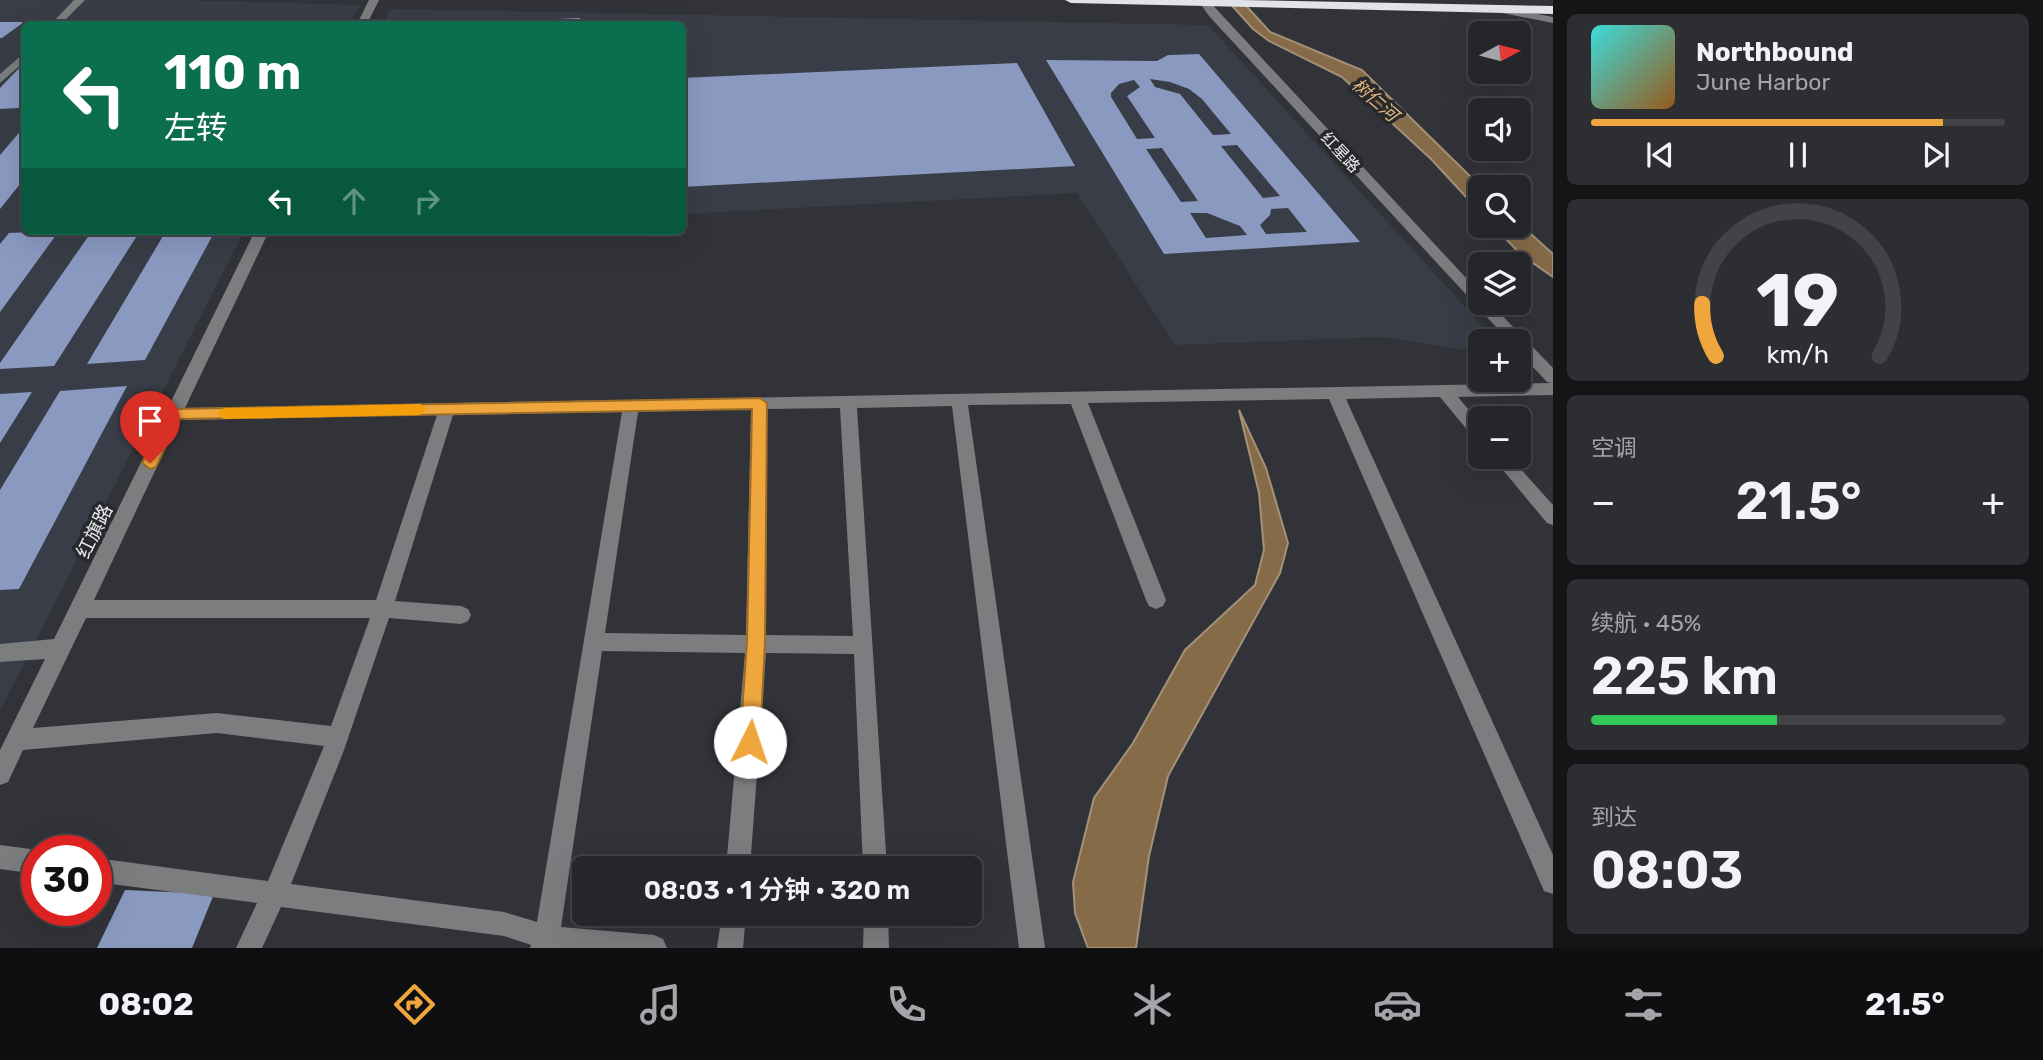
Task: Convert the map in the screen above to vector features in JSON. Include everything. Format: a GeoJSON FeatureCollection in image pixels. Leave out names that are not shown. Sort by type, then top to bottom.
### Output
{"type":"FeatureCollection","features":[{"type":"Feature","properties":{"kind":"highway"},"geometry":{"type":"LineString","coordinates":[[1071,0],[1553,2]]}},
{"type":"Feature","properties":{"kind":"highway"},"geometry":{"type":"LineString","coordinates":[[1461,0],[1553,10]]}},
{"type":"Feature","properties":{"kind":"street"},"geometry":{"type":"LineString","coordinates":[[59,21],[80,0]]}},
{"type":"Feature","properties":{"kind":"street"},"geometry":{"type":"LineString","coordinates":[[364,21],[374,0]]}},
{"type":"Feature","properties":{"kind":"street","name":"红星路"},"geometry":{"type":"LineString","coordinates":[[1204,1],[1468,288]]}},
{"type":"Feature","properties":{"kind":"street"},"geometry":{"type":"LineString","coordinates":[[1486,3],[1553,20]]}},
{"type":"Feature","properties":{"kind":"street"},"geometry":{"type":"LineString","coordinates":[[0,80],[21,58]]}},
{"type":"Feature","properties":{"kind":"street","name":"红旗路"},"geometry":{"type":"LineString","coordinates":[[0,774],[260,235]]}},
{"type":"Feature","properties":{"kind":"street","name":"红星路"},"geometry":{"type":"LineString","coordinates":[[1493,315],[1507,329]]}},
{"type":"Feature","properties":{"kind":"street","name":"红星路"},"geometry":{"type":"LineString","coordinates":[[1531,355],[1553,378]]}},
{"type":"Feature","properties":{"kind":"street"},"geometry":{"type":"LineString","coordinates":[[174,414],[1553,389]]}},
{"type":"Feature","properties":{"kind":"street"},"geometry":{"type":"LineString","coordinates":[[1444,391],[1468,419]]}},
{"type":"Feature","properties":{"kind":"street"},"geometry":{"type":"LineString","coordinates":[[1335,393],[1553,882]]}},
{"type":"Feature","properties":{"kind":"street"},"geometry":{"type":"LineString","coordinates":[[1077,397],[1156,600]]}},
{"type":"Feature","properties":{"kind":"street"},"geometry":{"type":"LineString","coordinates":[[959,400],[1032,948]]}},
{"type":"Feature","properties":{"kind":"street"},"geometry":{"type":"LineString","coordinates":[[848,402],[874,856]]}},
{"type":"Feature","properties":{"kind":"street"},"geometry":{"type":"LineString","coordinates":[[739,856],[756,642],[760,403]]}},
{"type":"Feature","properties":{"kind":"street"},"geometry":{"type":"LineString","coordinates":[[545,943],[631,406]]}},
{"type":"Feature","properties":{"kind":"street"},"geometry":{"type":"LineString","coordinates":[[249,948],[276,894],[337,737],[447,409]]}},
{"type":"Feature","properties":{"kind":"street"},"geometry":{"type":"LineString","coordinates":[[1510,469],[1553,518]]}},
{"type":"Feature","properties":{"kind":"street"},"geometry":{"type":"LineString","coordinates":[[80,608],[382,609],[461,614]]}},
{"type":"Feature","properties":{"kind":"street"},"geometry":{"type":"LineString","coordinates":[[594,642],[863,645]]}},
{"type":"Feature","properties":{"kind":"street"},"geometry":{"type":"LineString","coordinates":[[0,653],[61,648]]}},
{"type":"Feature","properties":{"kind":"street"},"geometry":{"type":"LineString","coordinates":[[16,740],[217,723],[337,737]]}},
{"type":"Feature","properties":{"kind":"street"},"geometry":{"type":"LineString","coordinates":[[0,857],[21,860]]}},
{"type":"Feature","properties":{"kind":"street"},"geometry":{"type":"LineString","coordinates":[[112,872],[504,924],[545,943],[654,948]]}},
{"type":"Feature","properties":{"kind":"street"},"geometry":{"type":"LineString","coordinates":[[730,948],[733,926]]}},
{"type":"Feature","properties":{"kind":"street"},"geometry":{"type":"LineString","coordinates":[[876,926],[876,948]]}},
{"type":"Feature","properties":{"kind":"shaded area"},"geometry":{"type":"Polygon","coordinates":[[[0,0],[177,0],[360,5],[352,21],[21,21],[21,235],[242,235],[0,711],[0,0]]]}},
{"type":"Feature","properties":{"kind":"shaded area"},"geometry":{"type":"Polygon","coordinates":[[[390,9],[1208,25],[1468,310],[1468,315],[1472,315],[1485,329],[1468,329],[1468,350],[1382,337],[1175,345],[1077,193],[686,214],[686,21],[384,21],[390,9]]]}},
{"type":"Feature","properties":{"kind":"water","name":"树仁河"},"geometry":{"type":"Polygon","coordinates":[[[1227,0],[1241,0],[1270,32],[1362,70],[1469,175],[1468,199],[1431,159],[1342,77],[1269,41],[1253,29],[1227,0]]]}},
{"type":"Feature","properties":{"kind":"water"},"geometry":{"type":"Polygon","coordinates":[[[1531,234],[1553,254],[1553,277],[1531,262],[1531,252],[1518,252],[1505,238],[1531,238],[1531,234]]]}},
{"type":"Feature","properties":{"kind":"water"},"geometry":{"type":"Polygon","coordinates":[[[1239,410],[1266,468],[1288,543],[1280,573],[1168,776],[1149,856],[1136,948],[1088,948],[1075,913],[1073,882],[1094,798],[1133,743],[1185,650],[1255,585],[1264,550],[1259,493],[1239,410]]]}},
{"type":"Feature","properties":{"kind":"building"},"geometry":{"type":"Polygon","coordinates":[[[580,18],[580,21],[513,21],[580,18]]]}},
{"type":"Feature","properties":{"kind":"building"},"geometry":{"type":"Polygon","coordinates":[[[0,22],[21,22],[21,24],[0,38],[0,22]]]}},
{"type":"Feature","properties":{"kind":"building"},"geometry":{"type":"Polygon","coordinates":[[[1199,54],[1360,242],[1164,254],[1046,60],[1157,61],[1168,55],[1199,54]],[[1150,79],[1155,87],[1180,94],[1213,135],[1231,134],[1202,99],[1189,89],[1150,79]],[[1134,80],[1119,84],[1111,93],[1137,139],[1155,138],[1127,96],[1140,87],[1134,80]],[[1237,145],[1221,146],[1263,198],[1280,196],[1237,145]],[[1162,148],[1146,149],[1181,202],[1198,201],[1162,148]],[[1288,208],[1271,209],[1270,215],[1260,225],[1266,234],[1307,232],[1288,208]],[[1190,213],[1206,238],[1247,235],[1240,226],[1207,213],[1190,213]]]}},
{"type":"Feature","properties":{"kind":"building"},"geometry":{"type":"Polygon","coordinates":[[[1017,63],[1075,166],[686,187],[686,78],[1017,63]]]}},
{"type":"Feature","properties":{"kind":"building"},"geometry":{"type":"Polygon","coordinates":[[[21,66],[21,104],[18,108],[0,109],[0,88],[21,66]]]}},
{"type":"Feature","properties":{"kind":"building"},"geometry":{"type":"Polygon","coordinates":[[[21,130],[21,183],[0,209],[0,155],[21,130]]]}},
{"type":"Feature","properties":{"kind":"building"},"geometry":{"type":"Polygon","coordinates":[[[9,233],[56,235],[0,312],[0,244],[9,233]]]}},
{"type":"Feature","properties":{"kind":"building"},"geometry":{"type":"Polygon","coordinates":[[[89,235],[137,235],[54,366],[0,369],[0,363],[89,235]]]}},
{"type":"Feature","properties":{"kind":"building"},"geometry":{"type":"Polygon","coordinates":[[[164,235],[213,235],[145,360],[87,364],[164,235]]]}},
{"type":"Feature","properties":{"kind":"building"},"geometry":{"type":"Polygon","coordinates":[[[127,386],[19,589],[0,590],[0,490],[60,391],[127,386]]]}},
{"type":"Feature","properties":{"kind":"building"},"geometry":{"type":"Polygon","coordinates":[[[32,392],[0,443],[0,394],[32,392]]]}},
{"type":"Feature","properties":{"kind":"building"},"geometry":{"type":"Polygon","coordinates":[[[125,890],[214,894],[192,948],[97,948],[108,926],[112,926],[112,917],[125,890]]]}},
{"type":"Feature","properties":{"kind":"slow traffic"},"geometry":{"type":"LineString","coordinates":[[224,413],[420,409]]}},
{"type":"Feature","properties":{"kind":"route"},"geometry":{"type":"LineString","coordinates":[[150,463],[174,414],[760,403],[756,642],[750,742]]}}]}
